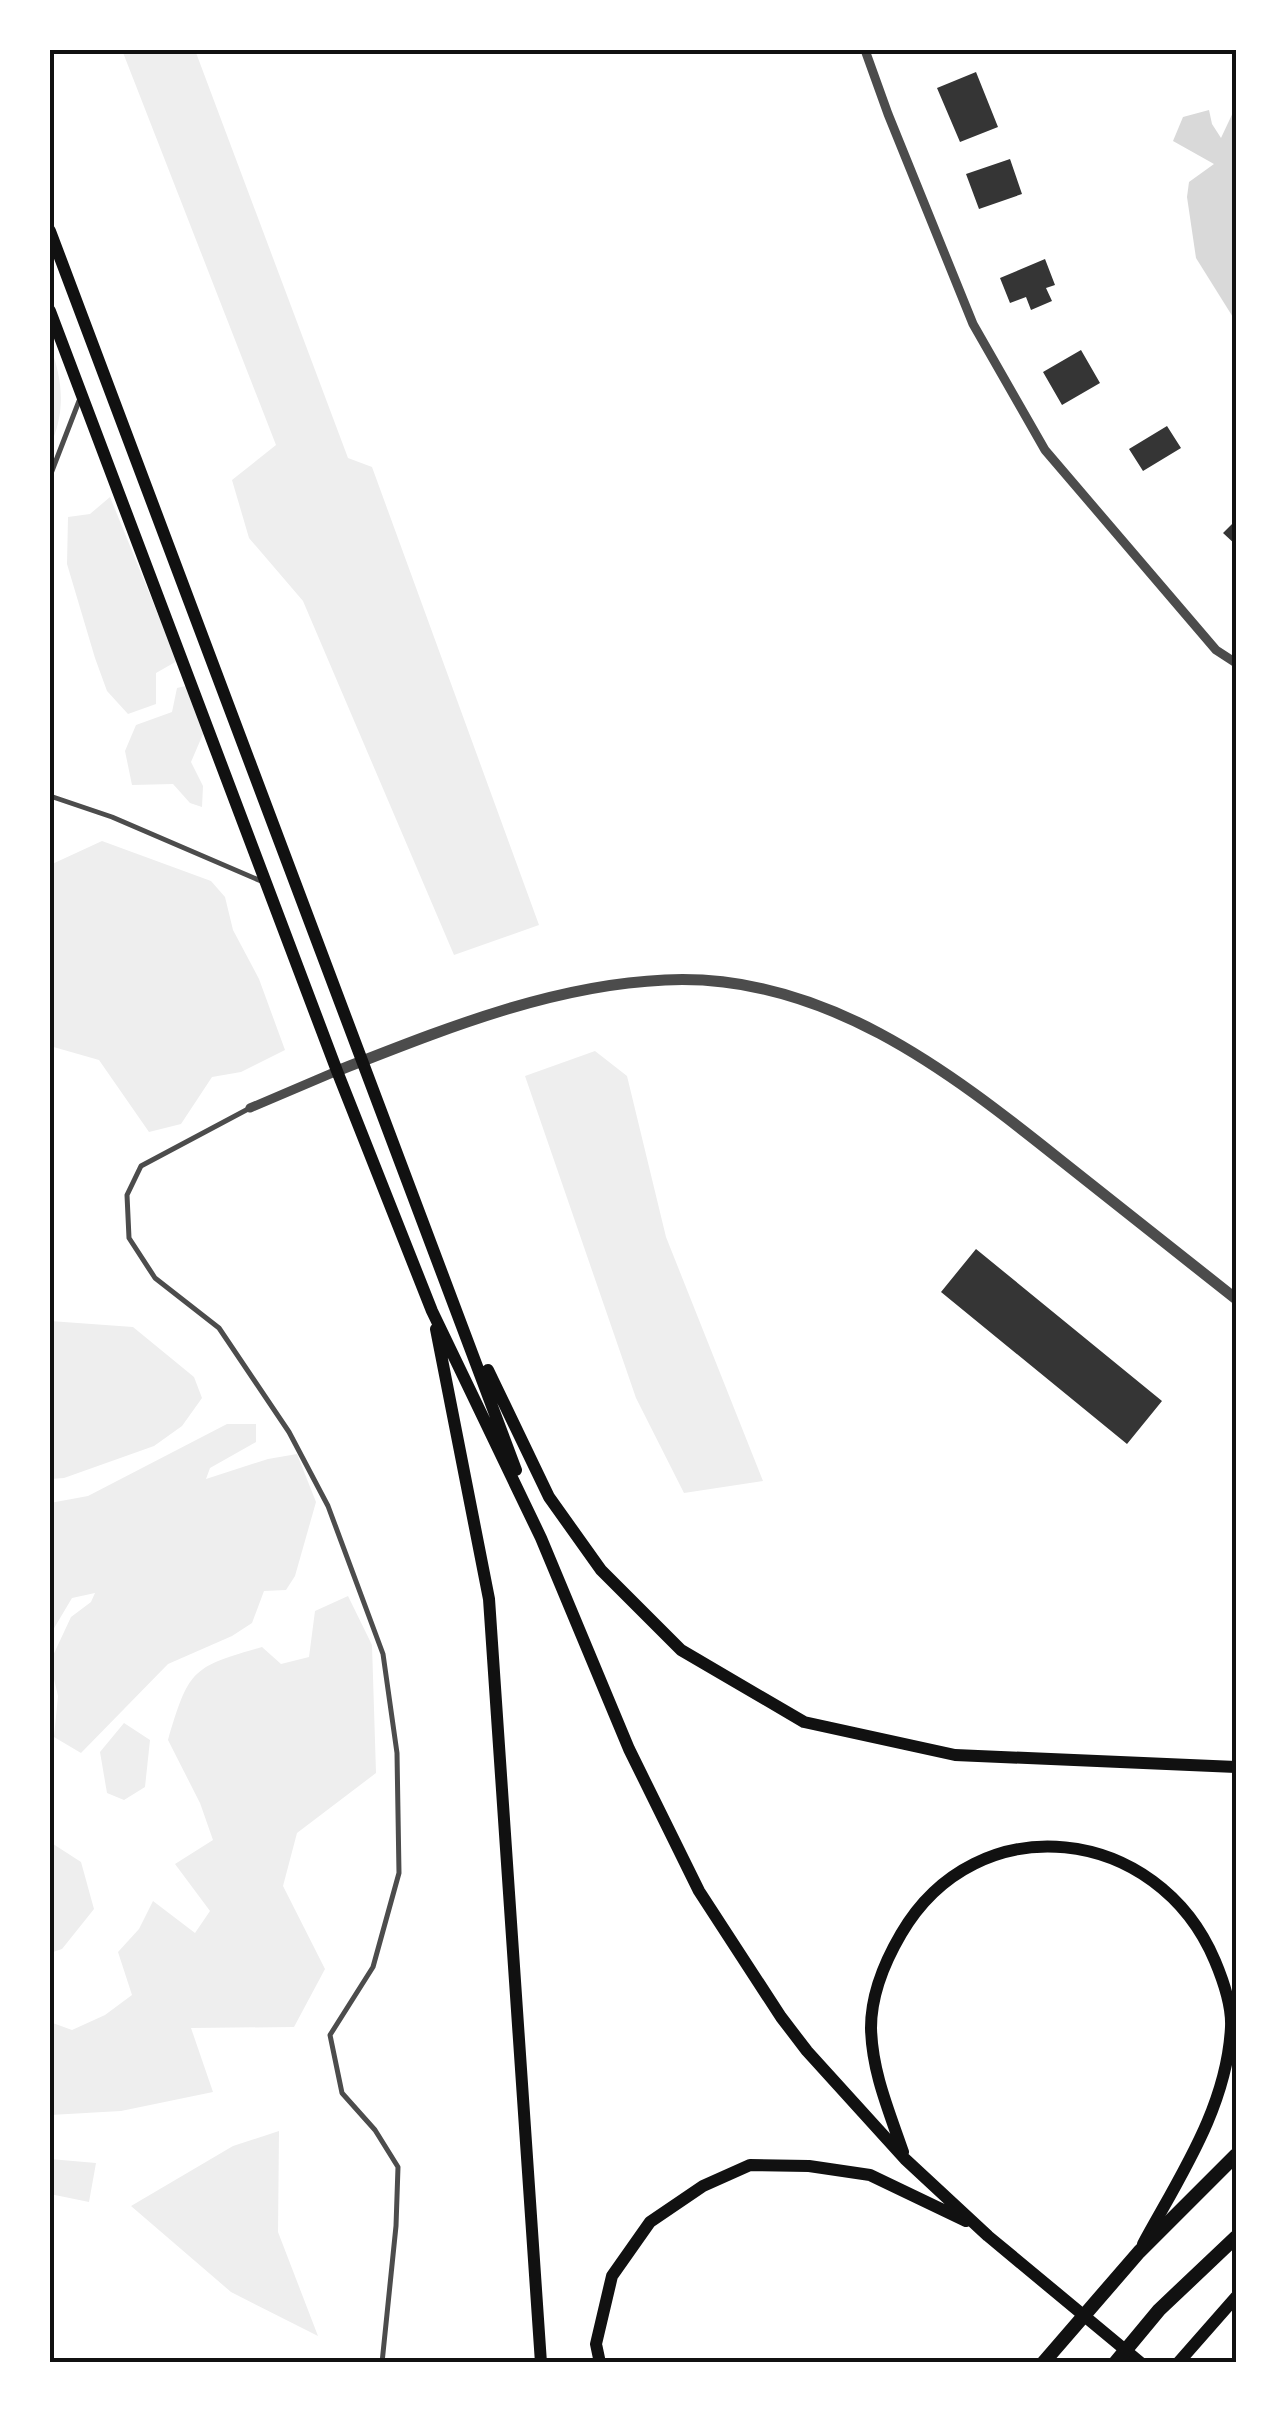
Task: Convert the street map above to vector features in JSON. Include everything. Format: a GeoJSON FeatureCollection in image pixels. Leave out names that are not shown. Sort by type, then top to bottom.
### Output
{"type":"FeatureCollection","features":[{"type":"Feature","properties":{"kind":"main road"},"geometry":{"type":"LineString","coordinates":[[50,231],[456,1302],[541,1538],[629,1749],[699,1890],[790,2029],[906,2159],[982,2231],[1141,2363]]}},
{"type":"Feature","properties":{"kind":"main road"},"geometry":{"type":"LineString","coordinates":[[50,310],[432,1312],[541,1538]]}},
{"type":"Feature","properties":{"kind":"main road"},"geometry":{"type":"LineString","coordinates":[[456,1302],[548,1497],[601,1570],[681,1650],[804,1722],[955,1755],[1236,1767]]}},
{"type":"Feature","properties":{"kind":"main road"},"geometry":{"type":"LineString","coordinates":[[432,1312],[489,1598],[540,2363]]}},
{"type":"Feature","properties":{"kind":"main road"},"geometry":{"type":"LineString","coordinates":[[906,2159],[874,2068],[871,2025],[876,1990],[889,1955],[909,1921],[928,1896],[953,1874],[1020,1847],[1064,1845],[1117,1860],[1152,1880],[1185,1910],[1208,1944],[1222,1978],[1231,2023],[1226,2067],[1209,2121],[1139,2252]]}},
{"type":"Feature","properties":{"kind":"main road"},"geometry":{"type":"LineString","coordinates":[[1043,2363],[1139,2252],[1236,2155]]}},
{"type":"Feature","properties":{"kind":"main road"},"geometry":{"type":"LineString","coordinates":[[600,2363],[596,2344],[612,2276],[650,2222],[703,2186],[750,2165],[809,2166],[870,2176],[982,2231]]}},
{"type":"Feature","properties":{"kind":"main road"},"geometry":{"type":"LineString","coordinates":[[1115,2363],[1159,2310],[1236,2237]]}},
{"type":"Feature","properties":{"kind":"main road"},"geometry":{"type":"LineString","coordinates":[[1178,2363],[1236,2296]]}},
{"type":"Feature","properties":{"kind":"street"},"geometry":{"type":"LineString","coordinates":[[866,50],[973,324],[1045,450],[1216,650],[1236,664]]}},
{"type":"Feature","properties":{"kind":"street"},"geometry":{"type":"LineString","coordinates":[[250,1108],[363,1060],[518,1006],[618,984],[696,981],[776,993],[855,1019],[901,1043],[982,1097],[1236,1299]]}},
{"type":"Feature","properties":{"kind":"lane"},"geometry":{"type":"LineString","coordinates":[[50,476],[82,394]]}},
{"type":"Feature","properties":{"kind":"lane"},"geometry":{"type":"LineString","coordinates":[[50,796],[112,818],[266,884]]}},
{"type":"Feature","properties":{"kind":"lane"},"geometry":{"type":"LineString","coordinates":[[250,1108],[141,1166],[127,1196],[129,1238],[155,1278],[219,1328],[289,1432],[328,1506],[383,1654],[397,1753],[398,1874],[373,1967],[330,2035],[342,2093],[374,2130],[398,2168],[382,2363]]}},
{"type":"Feature","properties":{"kind":"shaded area"},"geometry":{"type":"Polygon","coordinates":[[[122,50],[195,50],[348,458],[372,467],[539,925],[454,955],[303,601],[249,538],[232,480],[276,445],[122,50]]]}},
{"type":"Feature","properties":{"kind":"shaded area"},"geometry":{"type":"Polygon","coordinates":[[[1236,106],[1236,322],[1196,258],[1187,197],[1189,182],[1214,164],[1173,141],[1183,117],[1209,110],[1221,138],[1236,106]]]}},
{"type":"Feature","properties":{"kind":"shaded area"},"geometry":{"type":"Polygon","coordinates":[[[50,346],[61,396],[59,421],[50,446],[50,346]]]}},
{"type":"Feature","properties":{"kind":"shaded area"},"geometry":{"type":"Polygon","coordinates":[[[110,497],[177,661],[156,673],[156,704],[128,714],[107,691],[67,564],[68,517],[90,514],[110,497]]]}},
{"type":"Feature","properties":{"kind":"shaded area"},"geometry":{"type":"Polygon","coordinates":[[[186,686],[203,734],[191,762],[203,786],[202,807],[190,803],[173,784],[132,785],[125,751],[136,725],[172,712],[177,688],[186,686]]]}},
{"type":"Feature","properties":{"kind":"shaded area"},"geometry":{"type":"Polygon","coordinates":[[[102,841],[211,881],[225,897],[233,930],[259,979],[285,1050],[241,1072],[212,1077],[181,1124],[149,1132],[99,1060],[50,1046],[50,865],[102,841]]]}},
{"type":"Feature","properties":{"kind":"shaded area"},"geometry":{"type":"Polygon","coordinates":[[[595,1051],[627,1076],[666,1237],[763,1481],[684,1493],[636,1398],[525,1076],[595,1051]]]}},
{"type":"Feature","properties":{"kind":"shaded area"},"geometry":{"type":"Polygon","coordinates":[[[50,1321],[133,1327],[194,1377],[202,1398],[182,1426],[154,1446],[64,1478],[50,1479],[50,1321]]]}},
{"type":"Feature","properties":{"kind":"shaded area"},"geometry":{"type":"Polygon","coordinates":[[[227,1424],[256,1424],[256,1442],[210,1468],[206,1479],[297,1454],[316,1502],[295,1576],[286,1590],[264,1591],[252,1623],[168,1664],[81,1753],[54,1737],[58,1696],[50,1662],[71,1617],[91,1602],[95,1593],[72,1598],[50,1635],[50,1503],[88,1496],[227,1424]]]}},
{"type":"Feature","properties":{"kind":"shaded area"},"geometry":{"type":"Polygon","coordinates":[[[348,1596],[372,1645],[376,1773],[297,1833],[283,1886],[325,1969],[294,2027],[191,2028],[213,2092],[121,2111],[50,2115],[50,2022],[72,2030],[105,2015],[132,1995],[118,1952],[139,1929],[153,1901],[195,1933],[210,1911],[175,1864],[213,1840],[200,1803],[168,1740],[188,1685],[220,1660],[262,1647],[281,1664],[309,1657],[315,1611],[348,1596]]]}},
{"type":"Feature","properties":{"kind":"shaded area"},"geometry":{"type":"Polygon","coordinates":[[[124,1723],[150,1740],[145,1787],[124,1800],[107,1793],[100,1752],[124,1723]]]}},
{"type":"Feature","properties":{"kind":"shaded area"},"geometry":{"type":"Polygon","coordinates":[[[50,1842],[81,1862],[94,1909],[62,1949],[50,1953],[50,1842]]]}},
{"type":"Feature","properties":{"kind":"shaded area"},"geometry":{"type":"Polygon","coordinates":[[[279,2131],[278,2232],[318,2336],[231,2292],[131,2206],[233,2146],[279,2131]]]}},
{"type":"Feature","properties":{"kind":"shaded area"},"geometry":{"type":"Polygon","coordinates":[[[50,2159],[96,2163],[89,2202],[50,2194],[50,2159]]]}},
{"type":"Feature","properties":{"kind":"building"},"geometry":{"type":"Polygon","coordinates":[[[976,72],[998,127],[960,142],[937,88],[976,72]]]}},
{"type":"Feature","properties":{"kind":"building"},"geometry":{"type":"Polygon","coordinates":[[[1010,159],[1022,194],[979,209],[966,174],[1010,159]]]}},
{"type":"Feature","properties":{"kind":"building"},"geometry":{"type":"Polygon","coordinates":[[[1045,259],[1055,285],[1046,288],[1052,301],[1031,310],[1026,297],[1010,303],[1000,278],[1045,259]]]}},
{"type":"Feature","properties":{"kind":"building"},"geometry":{"type":"Polygon","coordinates":[[[1081,350],[1100,383],[1062,405],[1043,372],[1081,350]]]}},
{"type":"Feature","properties":{"kind":"building"},"geometry":{"type":"Polygon","coordinates":[[[1167,426],[1181,448],[1143,471],[1129,449],[1167,426]]]}},
{"type":"Feature","properties":{"kind":"building"},"geometry":{"type":"Polygon","coordinates":[[[1236,520],[1236,545],[1223,533],[1236,520]]]}},
{"type":"Feature","properties":{"kind":"building"},"geometry":{"type":"Polygon","coordinates":[[[976,1249],[1162,1401],[1127,1444],[941,1292],[976,1249]]]}}]}
